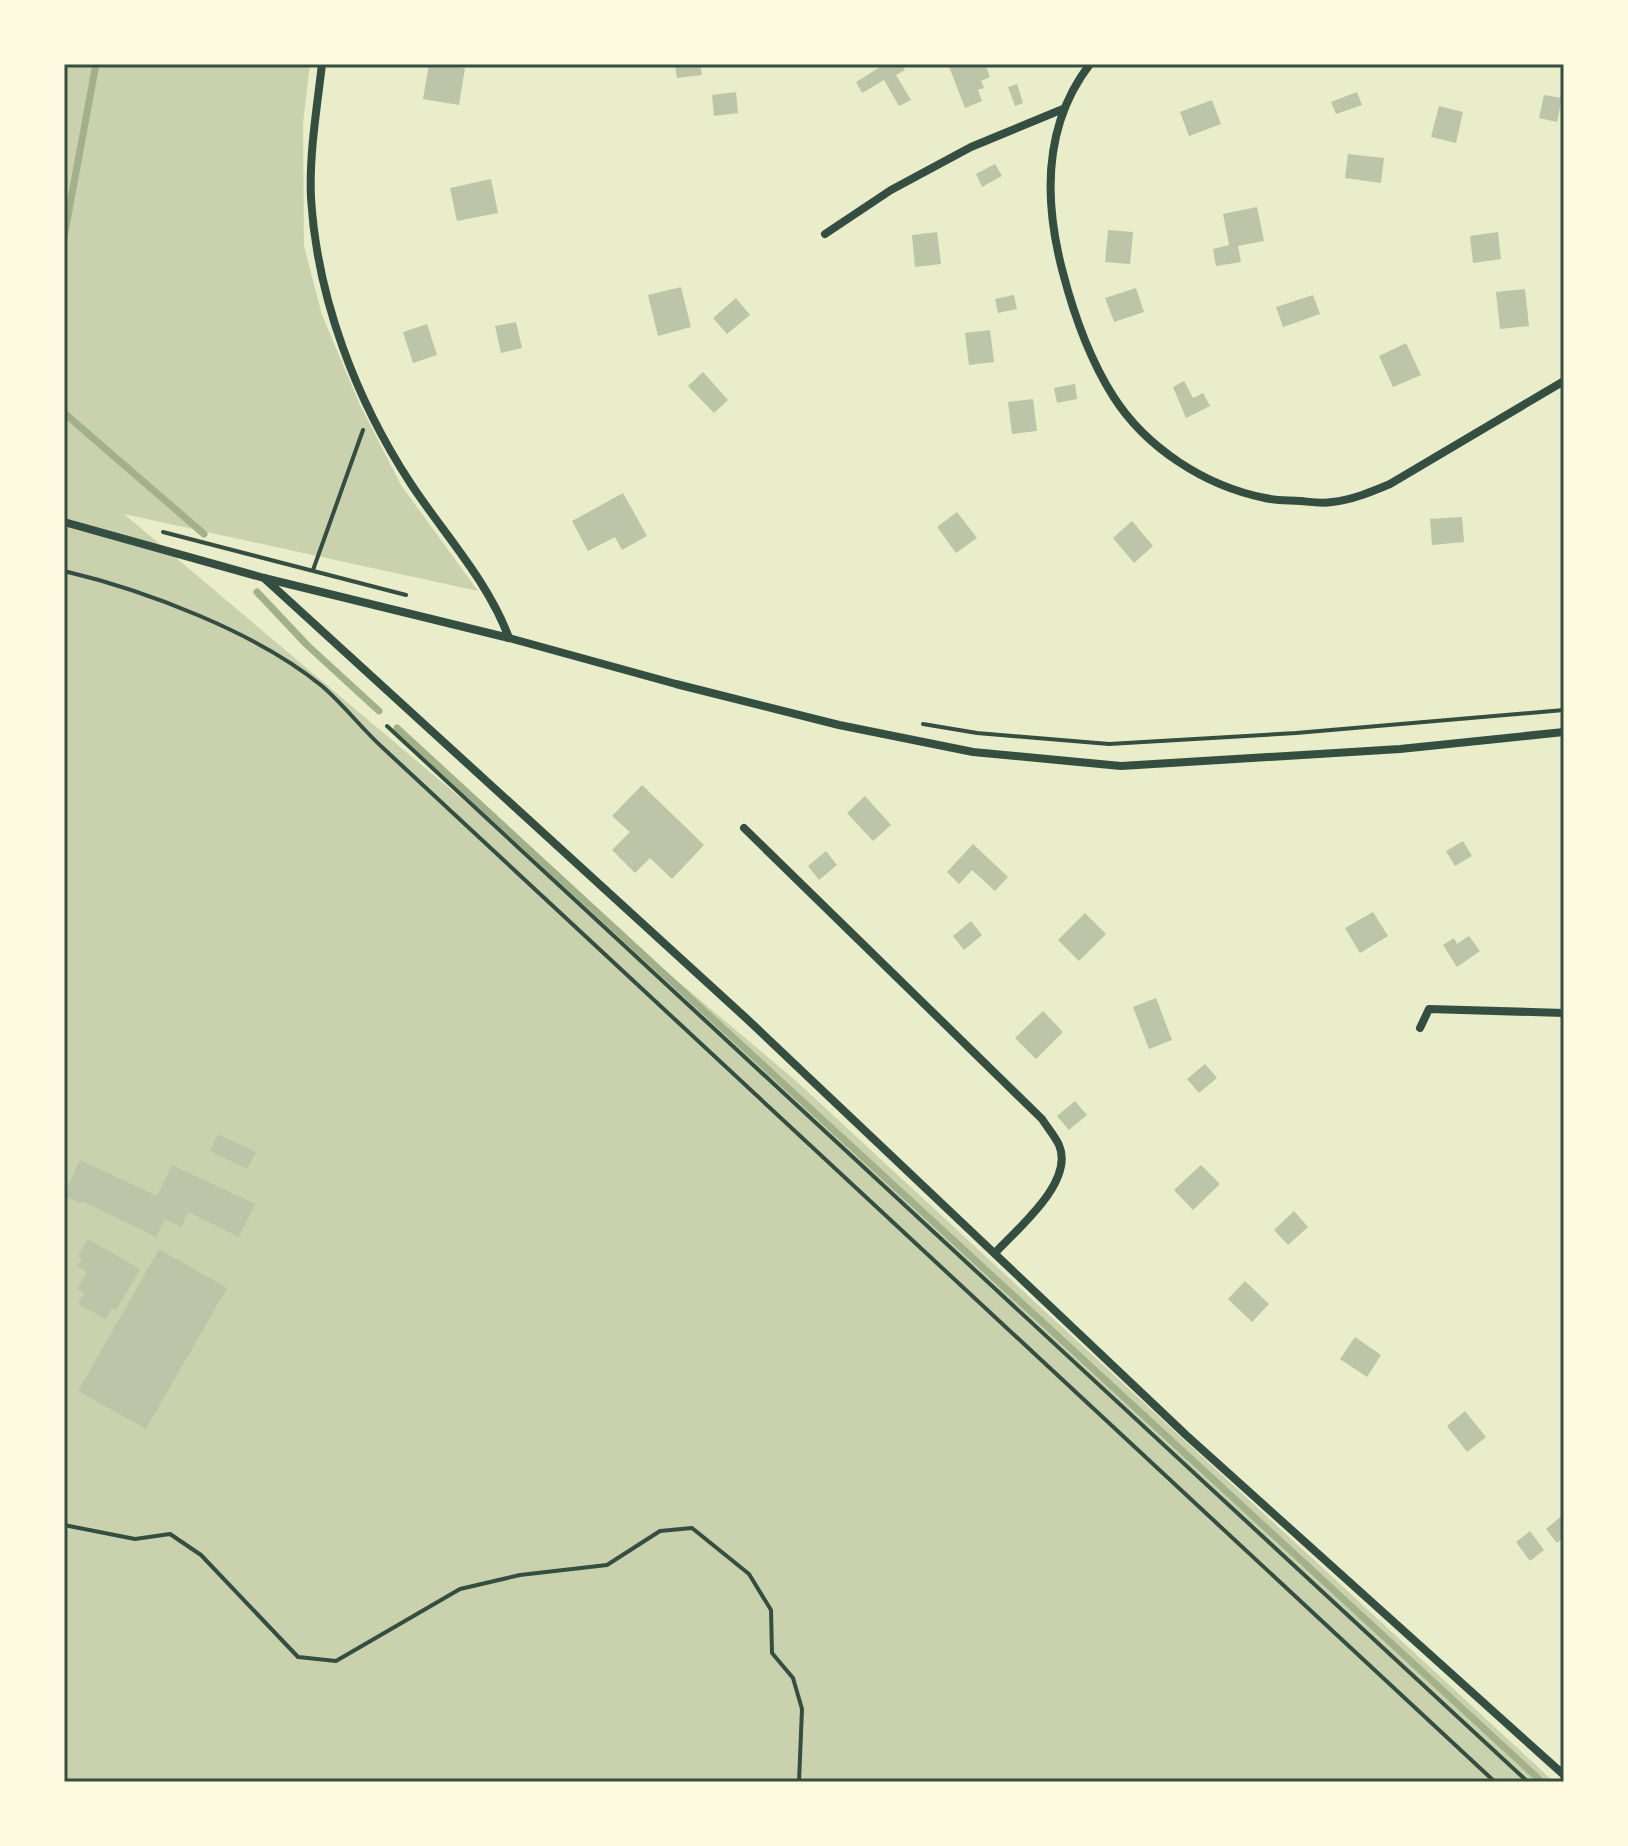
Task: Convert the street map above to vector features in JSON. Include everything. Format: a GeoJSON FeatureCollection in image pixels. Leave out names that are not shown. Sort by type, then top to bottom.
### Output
{"type":"FeatureCollection","features":[{"type":"Feature","properties":{"kind":"street"},"geometry":{"type":"LineString","coordinates":[[322,64],[312,181],[317,245],[327,298],[371,410],[408,480],[450,543],[491,596],[509,638]]}},
{"type":"Feature","properties":{"kind":"street"},"geometry":{"type":"LineString","coordinates":[[1090,64],[1063,109],[1052,151],[1055,241],[1075,321],[1113,396],[1144,435],[1187,468],[1265,499],[1330,503],[1390,484],[1564,381]]}},
{"type":"Feature","properties":{"kind":"street"},"geometry":{"type":"LineString","coordinates":[[825,234],[891,190],[971,147],[1063,109]]}},
{"type":"Feature","properties":{"kind":"street"},"geometry":{"type":"LineString","coordinates":[[64,522],[264,578],[509,638],[676,684],[839,725],[973,752],[1121,766],[1400,749],[1564,732]]}},
{"type":"Feature","properties":{"kind":"street"},"geometry":{"type":"LineString","coordinates":[[264,578],[747,1019],[1186,1435],[1564,1775]]}},
{"type":"Feature","properties":{"kind":"street"},"geometry":{"type":"LineString","coordinates":[[744,828],[1042,1119],[1060,1148],[1060,1173],[1049,1196],[995,1253]]}},
{"type":"Feature","properties":{"kind":"street"},"geometry":{"type":"LineString","coordinates":[[1420,1028],[1429,1009],[1564,1013]]}},
{"type":"Feature","properties":{"kind":"path"},"geometry":{"type":"LineString","coordinates":[[313,570],[371,410]]}},
{"type":"Feature","properties":{"kind":"path"},"geometry":{"type":"LineString","coordinates":[[152,529],[415,597]]}},
{"type":"Feature","properties":{"kind":"path"},"geometry":{"type":"LineString","coordinates":[[64,571],[121,584],[208,621],[273,652],[324,688],[394,759],[1495,1782]]}},
{"type":"Feature","properties":{"kind":"path"},"geometry":{"type":"LineString","coordinates":[[920,724],[977,733],[1109,744],[1296,733],[1564,710]]}},
{"type":"Feature","properties":{"kind":"path"},"geometry":{"type":"LineString","coordinates":[[387,726],[1528,1782]]}},
{"type":"Feature","properties":{"kind":"path"},"geometry":{"type":"LineString","coordinates":[[64,1525],[135,1539],[170,1534],[201,1555],[298,1657],[336,1661],[460,1589],[520,1575],[607,1565],[660,1531],[692,1528],[749,1574],[771,1610],[772,1653],[793,1678],[802,1709],[799,1782]]}},
{"type":"Feature","properties":{"kind":"green space"},"geometry":{"type":"Polygon","coordinates":[[[64,64],[310,64],[303,123],[304,246],[322,315],[360,405],[401,485],[478,591],[124,514],[795,1080],[1554,1782],[64,1782],[64,64]]]}},
{"type":"Feature","properties":{"kind":"building"},"geometry":{"type":"Polygon","coordinates":[[[429,64],[465,68],[459,105],[423,99],[429,64]]]}},
{"type":"Feature","properties":{"kind":"building"},"geometry":{"type":"Polygon","coordinates":[[[675,64],[700,64],[702,75],[677,78],[675,64]]]}},
{"type":"Feature","properties":{"kind":"building"},"geometry":{"type":"Polygon","coordinates":[[[885,64],[901,64],[905,70],[896,75],[911,100],[899,106],[884,80],[862,93],[856,82],[885,64]]]}},
{"type":"Feature","properties":{"kind":"building"},"geometry":{"type":"Polygon","coordinates":[[[948,64],[985,64],[990,77],[981,81],[984,88],[978,90],[982,101],[965,108],[948,64]]]}},
{"type":"Feature","properties":{"kind":"building"},"geometry":{"type":"Polygon","coordinates":[[[1017,84],[1023,103],[1015,106],[1008,87],[1017,84]]]}},
{"type":"Feature","properties":{"kind":"building"},"geometry":{"type":"Polygon","coordinates":[[[736,92],[738,113],[714,116],[712,95],[736,92]]]}},
{"type":"Feature","properties":{"kind":"building"},"geometry":{"type":"Polygon","coordinates":[[[1357,92],[1362,105],[1336,114],[1331,102],[1357,92]]]}},
{"type":"Feature","properties":{"kind":"building"},"geometry":{"type":"Polygon","coordinates":[[[1544,95],[1562,98],[1557,122],[1539,118],[1544,95]]]}},
{"type":"Feature","properties":{"kind":"building"},"geometry":{"type":"Polygon","coordinates":[[[1212,100],[1221,124],[1189,136],[1180,112],[1212,100]]]}},
{"type":"Feature","properties":{"kind":"building"},"geometry":{"type":"Polygon","coordinates":[[[1439,106],[1463,112],[1456,143],[1431,137],[1439,106]]]}},
{"type":"Feature","properties":{"kind":"building"},"geometry":{"type":"Polygon","coordinates":[[[1348,154],[1384,158],[1381,183],[1345,178],[1348,154]]]}},
{"type":"Feature","properties":{"kind":"building"},"geometry":{"type":"Polygon","coordinates":[[[995,164],[1002,176],[982,187],[976,174],[995,164]]]}},
{"type":"Feature","properties":{"kind":"building"},"geometry":{"type":"Polygon","coordinates":[[[491,179],[498,213],[457,221],[450,188],[491,179]]]}},
{"type":"Feature","properties":{"kind":"building"},"geometry":{"type":"Polygon","coordinates":[[[1257,207],[1264,241],[1238,246],[1241,262],[1216,266],[1213,249],[1229,245],[1223,214],[1257,207]]]}},
{"type":"Feature","properties":{"kind":"building"},"geometry":{"type":"Polygon","coordinates":[[[1108,230],[1133,232],[1130,264],[1105,262],[1108,230]]]}},
{"type":"Feature","properties":{"kind":"building"},"geometry":{"type":"Polygon","coordinates":[[[937,232],[941,264],[915,267],[912,235],[937,232]]]}},
{"type":"Feature","properties":{"kind":"building"},"geometry":{"type":"Polygon","coordinates":[[[1498,232],[1501,259],[1473,263],[1470,236],[1498,232]]]}},
{"type":"Feature","properties":{"kind":"building"},"geometry":{"type":"Polygon","coordinates":[[[681,287],[691,327],[658,336],[648,295],[681,287]]]}},
{"type":"Feature","properties":{"kind":"building"},"geometry":{"type":"Polygon","coordinates":[[[1136,288],[1144,312],[1114,322],[1105,298],[1136,288]]]}},
{"type":"Feature","properties":{"kind":"building"},"geometry":{"type":"Polygon","coordinates":[[[1525,289],[1529,326],[1500,329],[1496,292],[1525,289]]]}},
{"type":"Feature","properties":{"kind":"building"},"geometry":{"type":"Polygon","coordinates":[[[1014,295],[1017,309],[998,313],[995,299],[1014,295]]]}},
{"type":"Feature","properties":{"kind":"building"},"geometry":{"type":"Polygon","coordinates":[[[1313,295],[1320,314],[1283,327],[1276,307],[1313,295]]]}},
{"type":"Feature","properties":{"kind":"building"},"geometry":{"type":"Polygon","coordinates":[[[736,298],[750,315],[727,334],[713,318],[736,298]]]}},
{"type":"Feature","properties":{"kind":"building"},"geometry":{"type":"Polygon","coordinates":[[[516,322],[522,348],[501,353],[495,326],[516,322]]]}},
{"type":"Feature","properties":{"kind":"building"},"geometry":{"type":"Polygon","coordinates":[[[427,324],[437,355],[413,363],[403,332],[427,324]]]}},
{"type":"Feature","properties":{"kind":"building"},"geometry":{"type":"Polygon","coordinates":[[[990,330],[994,362],[969,365],[965,333],[990,330]]]}},
{"type":"Feature","properties":{"kind":"building"},"geometry":{"type":"Polygon","coordinates":[[[1406,343],[1421,375],[1393,387],[1379,356],[1406,343]]]}},
{"type":"Feature","properties":{"kind":"building"},"geometry":{"type":"Polygon","coordinates":[[[703,372],[728,400],[714,413],[688,386],[703,372]]]}},
{"type":"Feature","properties":{"kind":"building"},"geometry":{"type":"Polygon","coordinates":[[[1184,381],[1193,398],[1203,393],[1210,406],[1186,418],[1173,387],[1184,381]]]}},
{"type":"Feature","properties":{"kind":"building"},"geometry":{"type":"Polygon","coordinates":[[[1075,384],[1077,399],[1057,403],[1054,388],[1075,384]]]}},
{"type":"Feature","properties":{"kind":"building"},"geometry":{"type":"Polygon","coordinates":[[[1033,399],[1037,431],[1012,434],[1008,402],[1033,399]]]}},
{"type":"Feature","properties":{"kind":"building"},"geometry":{"type":"Polygon","coordinates":[[[623,493],[647,536],[622,550],[615,537],[588,551],[572,521],[623,493]]]}},
{"type":"Feature","properties":{"kind":"building"},"geometry":{"type":"Polygon","coordinates":[[[957,512],[977,538],[956,553],[937,527],[957,512]]]}},
{"type":"Feature","properties":{"kind":"building"},"geometry":{"type":"Polygon","coordinates":[[[1462,517],[1464,542],[1432,545],[1430,519],[1462,517]]]}},
{"type":"Feature","properties":{"kind":"building"},"geometry":{"type":"Polygon","coordinates":[[[1132,521],[1153,546],[1134,563],[1113,538],[1132,521]]]}},
{"type":"Feature","properties":{"kind":"building"},"geometry":{"type":"Polygon","coordinates":[[[642,785],[704,845],[672,879],[650,858],[635,873],[612,850],[630,832],[612,816],[642,785]]]}},
{"type":"Feature","properties":{"kind":"building"},"geometry":{"type":"Polygon","coordinates":[[[865,796],[891,825],[873,841],[847,813],[865,796]]]}},
{"type":"Feature","properties":{"kind":"building"},"geometry":{"type":"Polygon","coordinates":[[[1463,841],[1472,856],[1455,866],[1446,851],[1463,841]]]}},
{"type":"Feature","properties":{"kind":"building"},"geometry":{"type":"Polygon","coordinates":[[[973,844],[1008,877],[995,891],[972,870],[959,884],[947,872],[973,844]]]}},
{"type":"Feature","properties":{"kind":"building"},"geometry":{"type":"Polygon","coordinates":[[[826,851],[837,865],[819,880],[808,866],[826,851]]]}},
{"type":"Feature","properties":{"kind":"building"},"geometry":{"type":"Polygon","coordinates":[[[1373,912],[1388,936],[1360,953],[1345,928],[1373,912]]]}},
{"type":"Feature","properties":{"kind":"building"},"geometry":{"type":"Polygon","coordinates":[[[1085,913],[1106,934],[1079,961],[1058,940],[1085,913]]]}},
{"type":"Feature","properties":{"kind":"building"},"geometry":{"type":"Polygon","coordinates":[[[971,921],[982,935],[964,950],[953,936],[971,921]]]}},
{"type":"Feature","properties":{"kind":"building"},"geometry":{"type":"Polygon","coordinates":[[[1469,936],[1480,951],[1457,967],[1443,945],[1454,938],[1457,944],[1469,936]]]}},
{"type":"Feature","properties":{"kind":"building"},"geometry":{"type":"Polygon","coordinates":[[[1156,998],[1172,1040],[1149,1049],[1133,1007],[1156,998]]]}},
{"type":"Feature","properties":{"kind":"building"},"geometry":{"type":"Polygon","coordinates":[[[1043,1011],[1063,1032],[1036,1059],[1015,1038],[1043,1011]]]}},
{"type":"Feature","properties":{"kind":"building"},"geometry":{"type":"Polygon","coordinates":[[[1205,1064],[1217,1078],[1199,1093],[1187,1079],[1205,1064]]]}},
{"type":"Feature","properties":{"kind":"building"},"geometry":{"type":"Polygon","coordinates":[[[1075,1101],[1087,1115],[1069,1130],[1057,1116],[1075,1101]]]}},
{"type":"Feature","properties":{"kind":"building"},"geometry":{"type":"Polygon","coordinates":[[[218,1134],[256,1152],[247,1169],[210,1151],[218,1134]]]}},
{"type":"Feature","properties":{"kind":"building"},"geometry":{"type":"Polygon","coordinates":[[[80,1160],[157,1196],[172,1165],[255,1204],[239,1237],[188,1212],[181,1227],[165,1219],[156,1237],[82,1201],[80,1203],[64,1196],[80,1160]]]}},
{"type":"Feature","properties":{"kind":"building"},"geometry":{"type":"Polygon","coordinates":[[[1201,1165],[1220,1184],[1193,1210],[1174,1190],[1201,1165]]]}},
{"type":"Feature","properties":{"kind":"building"},"geometry":{"type":"Polygon","coordinates":[[[1294,1211],[1308,1227],[1288,1245],[1274,1230],[1294,1211]]]}},
{"type":"Feature","properties":{"kind":"building"},"geometry":{"type":"Polygon","coordinates":[[[88,1239],[140,1269],[116,1310],[112,1308],[106,1319],[78,1304],[84,1293],[77,1289],[87,1272],[77,1266],[82,1259],[78,1256],[88,1239]]]}},
{"type":"Feature","properties":{"kind":"building"},"geometry":{"type":"Polygon","coordinates":[[[159,1249],[227,1288],[146,1429],[78,1391],[159,1249]]]}},
{"type":"Feature","properties":{"kind":"building"},"geometry":{"type":"Polygon","coordinates":[[[1245,1281],[1269,1304],[1252,1322],[1228,1299],[1245,1281]]]}},
{"type":"Feature","properties":{"kind":"building"},"geometry":{"type":"Polygon","coordinates":[[[1355,1337],[1381,1355],[1367,1377],[1340,1359],[1355,1337]]]}},
{"type":"Feature","properties":{"kind":"building"},"geometry":{"type":"Polygon","coordinates":[[[1465,1411],[1486,1437],[1467,1452],[1447,1426],[1465,1411]]]}},
{"type":"Feature","properties":{"kind":"building"},"geometry":{"type":"Polygon","coordinates":[[[1564,1514],[1564,1537],[1557,1543],[1546,1529],[1564,1514]]]}},
{"type":"Feature","properties":{"kind":"building"},"geometry":{"type":"Polygon","coordinates":[[[1530,1531],[1544,1550],[1530,1561],[1516,1542],[1530,1531]]]}},
{"type":"Feature","properties":{"kind":"waterway"},"geometry":{"type":"LineString","coordinates":[[64,237],[96,64]]}},
{"type":"Feature","properties":{"kind":"waterway"},"geometry":{"type":"LineString","coordinates":[[64,413],[204,534]]}},
{"type":"Feature","properties":{"kind":"waterway"},"geometry":{"type":"LineString","coordinates":[[257,592],[307,645],[379,711]]}},
{"type":"Feature","properties":{"kind":"waterway"},"geometry":{"type":"LineString","coordinates":[[397,728],[1542,1782]]}}]}
